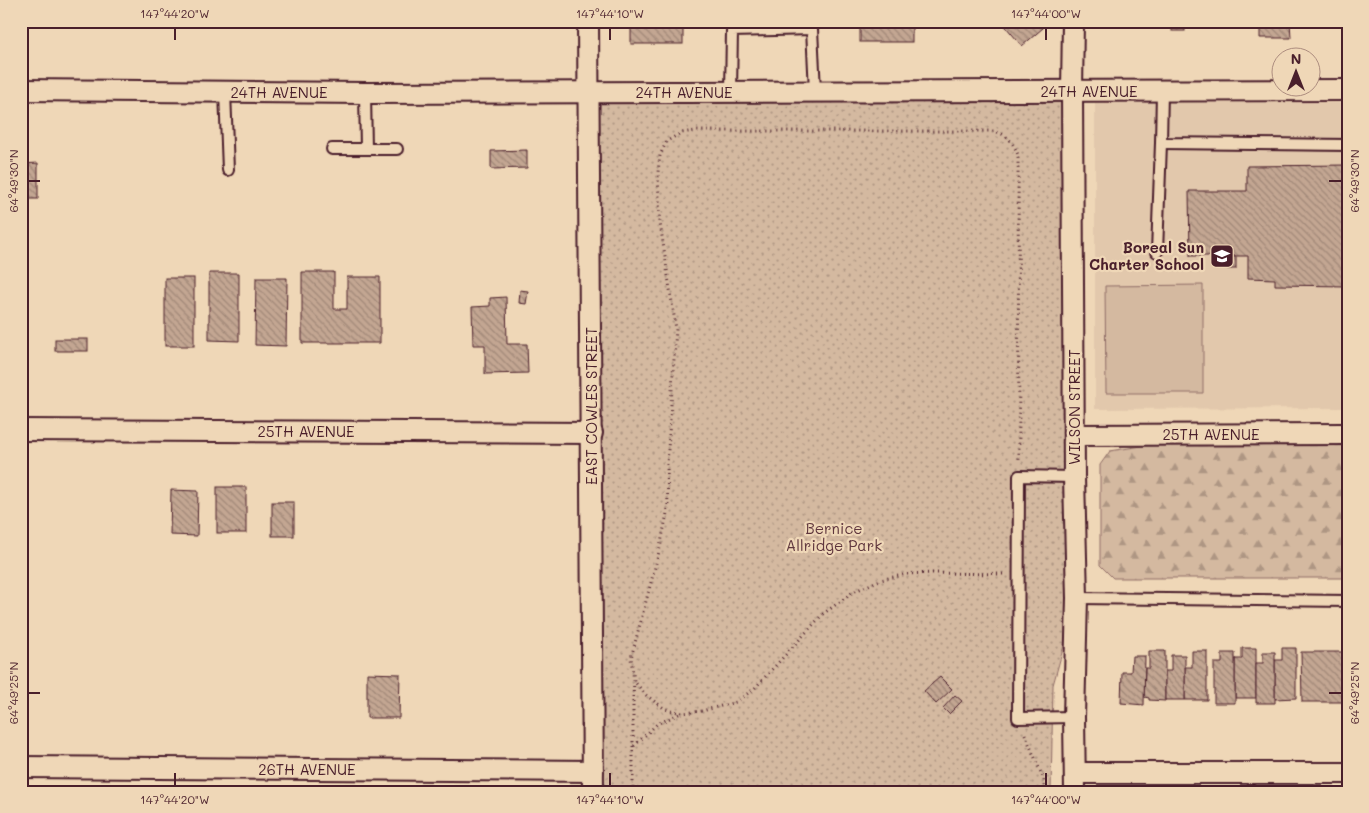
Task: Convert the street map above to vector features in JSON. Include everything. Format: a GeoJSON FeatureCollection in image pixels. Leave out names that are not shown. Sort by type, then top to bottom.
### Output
{"type":"FeatureCollection","features":[{"type":"Feature","properties":{"kind":"street","name":"EAST COWLES STREET"},"geometry":{"type":"LineString","coordinates":[[588,21],[593,792]]}},
{"type":"Feature","properties":{"kind":"street","name":"WILSON STREET"},"geometry":{"type":"LineString","coordinates":[[1073,21],[1074,477],[1078,598],[1074,717],[1075,782]]}},
{"type":"Feature","properties":{"kind":"street","name":"24TH AVENUE"},"geometry":{"type":"LineString","coordinates":[[21,90],[365,93],[1348,90]]}},
{"type":"Feature","properties":{"kind":"street","name":"25TH AVENUE"},"geometry":{"type":"LineString","coordinates":[[21,430],[592,433]]}},
{"type":"Feature","properties":{"kind":"street","name":"25TH AVENUE"},"geometry":{"type":"LineString","coordinates":[[1074,435],[1348,434]]}},
{"type":"Feature","properties":{"kind":"street","name":"26TH AVENUE"},"geometry":{"type":"LineString","coordinates":[[21,767],[593,771]]}},
{"type":"Feature","properties":{"kind":"street"},"geometry":{"type":"LineString","coordinates":[[1075,782],[1348,773]]}},
{"type":"Feature","properties":{"kind":"lane"},"geometry":{"type":"LineString","coordinates":[[731,92],[732,31],[812,29],[815,91]]}},
{"type":"Feature","properties":{"kind":"lane"},"geometry":{"type":"LineString","coordinates":[[1157,252],[1162,90]]}},
{"type":"Feature","properties":{"kind":"lane"},"geometry":{"type":"LineString","coordinates":[[226,92],[228,170]]}},
{"type":"Feature","properties":{"kind":"lane"},"geometry":{"type":"LineString","coordinates":[[365,93],[366,149]]}},
{"type":"Feature","properties":{"kind":"lane"},"geometry":{"type":"LineString","coordinates":[[1161,143],[1348,145]]}},
{"type":"Feature","properties":{"kind":"lane"},"geometry":{"type":"LineString","coordinates":[[332,149],[396,149]]}},
{"type":"Feature","properties":{"kind":"lane"},"geometry":{"type":"LineString","coordinates":[[1074,477],[1019,476],[1018,718],[1074,717]]}},
{"type":"Feature","properties":{"kind":"lane"},"geometry":{"type":"LineString","coordinates":[[1078,598],[1348,602]]}},
{"type":"Feature","properties":{"kind":"path"},"geometry":{"type":"LineString","coordinates":[[633,792],[634,681],[631,658],[660,548],[668,508],[667,464],[676,329],[660,223],[658,172],[660,155],[667,141],[681,133],[695,131],[994,131],[1005,134],[1013,143],[1018,155],[1019,476]]}},
{"type":"Feature","properties":{"kind":"path"},"geometry":{"type":"LineString","coordinates":[[634,747],[657,724],[682,713],[702,711],[736,702],[754,689],[823,614],[853,592],[880,580],[907,574],[1019,575]]}},
{"type":"Feature","properties":{"kind":"path"},"geometry":{"type":"LineString","coordinates":[[634,681],[646,695],[665,709],[682,713]]}},
{"type":"Feature","properties":{"kind":"path"},"geometry":{"type":"LineString","coordinates":[[1018,718],[1044,780],[1044,792]]}},
{"type":"Feature","properties":{"kind":"shaded area","name":"Boreal Sun Charter School"},"geometry":{"type":"Polygon","coordinates":[[[1095,103],[1348,103],[1348,408],[1095,409],[1095,103]]]}},
{"type":"Feature","properties":{"kind":"green space","name":"Bernice Allridge Park"},"geometry":{"type":"Polygon","coordinates":[[[1072,91],[1077,598],[1053,685],[1051,792],[595,792],[589,92],[1072,91]]]}},
{"type":"Feature","properties":{"kind":"green space"},"geometry":{"type":"Polygon","coordinates":[[[1203,285],[1203,393],[1106,393],[1105,286],[1203,285]]]}},
{"type":"Feature","properties":{"kind":"green space"},"geometry":{"type":"Polygon","coordinates":[[[1174,441],[1348,445],[1348,578],[1113,578],[1100,565],[1100,465],[1110,451],[1174,441]]]}},
{"type":"Feature","properties":{"kind":"building"},"geometry":{"type":"Polygon","coordinates":[[[631,21],[683,21],[683,44],[631,44],[631,21]]]}},
{"type":"Feature","properties":{"kind":"building"},"geometry":{"type":"Polygon","coordinates":[[[860,21],[912,21],[912,42],[860,42],[860,21]]]}},
{"type":"Feature","properties":{"kind":"building"},"geometry":{"type":"Polygon","coordinates":[[[1001,21],[1037,21],[1043,28],[1022,46],[1001,21]]]}},
{"type":"Feature","properties":{"kind":"building"},"geometry":{"type":"Polygon","coordinates":[[[1172,21],[1185,21],[1185,31],[1172,31],[1172,21]]]}},
{"type":"Feature","properties":{"kind":"building"},"geometry":{"type":"Polygon","coordinates":[[[1260,21],[1290,21],[1291,38],[1260,38],[1260,21]]]}},
{"type":"Feature","properties":{"kind":"building"},"geometry":{"type":"Polygon","coordinates":[[[527,150],[527,168],[491,169],[491,151],[527,150]]]}},
{"type":"Feature","properties":{"kind":"building"},"geometry":{"type":"Polygon","coordinates":[[[38,163],[38,199],[21,199],[21,164],[38,163]]]}},
{"type":"Feature","properties":{"kind":"building","name":"Boreal Sun Charter School"},"geometry":{"type":"Polygon","coordinates":[[[1348,165],[1348,286],[1275,285],[1275,279],[1248,278],[1248,256],[1190,256],[1189,191],[1247,191],[1247,166],[1348,165]]]}},
{"type":"Feature","properties":{"kind":"building"},"geometry":{"type":"Polygon","coordinates":[[[1228,257],[1236,257],[1236,269],[1228,269],[1228,257]]]}},
{"type":"Feature","properties":{"kind":"building"},"geometry":{"type":"Polygon","coordinates":[[[302,272],[334,272],[334,309],[347,309],[347,277],[380,277],[380,343],[302,343],[302,272]]]}},
{"type":"Feature","properties":{"kind":"building"},"geometry":{"type":"Polygon","coordinates":[[[209,273],[239,273],[239,341],[209,340],[209,273]]]}},
{"type":"Feature","properties":{"kind":"building"},"geometry":{"type":"Polygon","coordinates":[[[165,278],[194,278],[194,346],[165,346],[165,278]]]}},
{"type":"Feature","properties":{"kind":"building"},"geometry":{"type":"Polygon","coordinates":[[[256,278],[287,278],[286,346],[255,345],[256,278]]]}},
{"type":"Feature","properties":{"kind":"building"},"geometry":{"type":"Polygon","coordinates":[[[520,290],[528,291],[526,304],[519,303],[520,290]]]}},
{"type":"Feature","properties":{"kind":"building"},"geometry":{"type":"Polygon","coordinates":[[[506,297],[507,344],[527,344],[528,373],[485,374],[485,345],[473,345],[472,307],[490,306],[490,298],[506,297]]]}},
{"type":"Feature","properties":{"kind":"building"},"geometry":{"type":"Polygon","coordinates":[[[55,339],[88,339],[88,351],[55,351],[55,339]]]}},
{"type":"Feature","properties":{"kind":"building"},"geometry":{"type":"Polygon","coordinates":[[[217,487],[246,487],[246,533],[217,533],[217,487]]]}},
{"type":"Feature","properties":{"kind":"building"},"geometry":{"type":"Polygon","coordinates":[[[171,490],[198,491],[197,536],[170,535],[171,490]]]}},
{"type":"Feature","properties":{"kind":"building"},"geometry":{"type":"Polygon","coordinates":[[[272,502],[294,502],[294,536],[272,536],[272,502]]]}},
{"type":"Feature","properties":{"kind":"building"},"geometry":{"type":"Polygon","coordinates":[[[1242,648],[1256,648],[1256,698],[1235,698],[1235,659],[1242,659],[1242,648]]]}},
{"type":"Feature","properties":{"kind":"building"},"geometry":{"type":"Polygon","coordinates":[[[1282,648],[1296,648],[1296,698],[1275,699],[1275,660],[1282,660],[1282,648]]]}},
{"type":"Feature","properties":{"kind":"building"},"geometry":{"type":"Polygon","coordinates":[[[1149,651],[1165,651],[1165,701],[1149,700],[1149,698],[1144,697],[1145,668],[1149,668],[1149,651]]]}},
{"type":"Feature","properties":{"kind":"building"},"geometry":{"type":"Polygon","coordinates":[[[1192,651],[1207,651],[1207,700],[1185,700],[1185,667],[1192,667],[1192,651]]]}},
{"type":"Feature","properties":{"kind":"building"},"geometry":{"type":"Polygon","coordinates":[[[1263,652],[1275,652],[1275,703],[1256,703],[1256,663],[1263,663],[1263,652]]]}},
{"type":"Feature","properties":{"kind":"building"},"geometry":{"type":"Polygon","coordinates":[[[1301,652],[1348,652],[1348,702],[1302,702],[1301,652]]]}},
{"type":"Feature","properties":{"kind":"building"},"geometry":{"type":"Polygon","coordinates":[[[1222,653],[1235,653],[1235,703],[1214,703],[1214,663],[1222,663],[1222,653]]]}},
{"type":"Feature","properties":{"kind":"building"},"geometry":{"type":"Polygon","coordinates":[[[1171,655],[1185,655],[1185,700],[1165,700],[1165,671],[1171,671],[1171,655]]]}},
{"type":"Feature","properties":{"kind":"building"},"geometry":{"type":"Polygon","coordinates":[[[1132,656],[1145,656],[1144,705],[1121,703],[1122,672],[1131,672],[1132,656]]]}},
{"type":"Feature","properties":{"kind":"building"},"geometry":{"type":"Polygon","coordinates":[[[367,673],[400,674],[399,718],[367,718],[367,673]]]}},
{"type":"Feature","properties":{"kind":"building"},"geometry":{"type":"Polygon","coordinates":[[[940,677],[952,689],[936,704],[924,691],[940,677]]]}},
{"type":"Feature","properties":{"kind":"building"},"geometry":{"type":"Polygon","coordinates":[[[955,695],[962,701],[949,714],[943,708],[955,695]]]}},
{"type":"Feature","properties":{"kind":"place","name":"Boreal Sun Charter School"},"geometry":{"type":"Point","coordinates":[1222,256]}}]}
